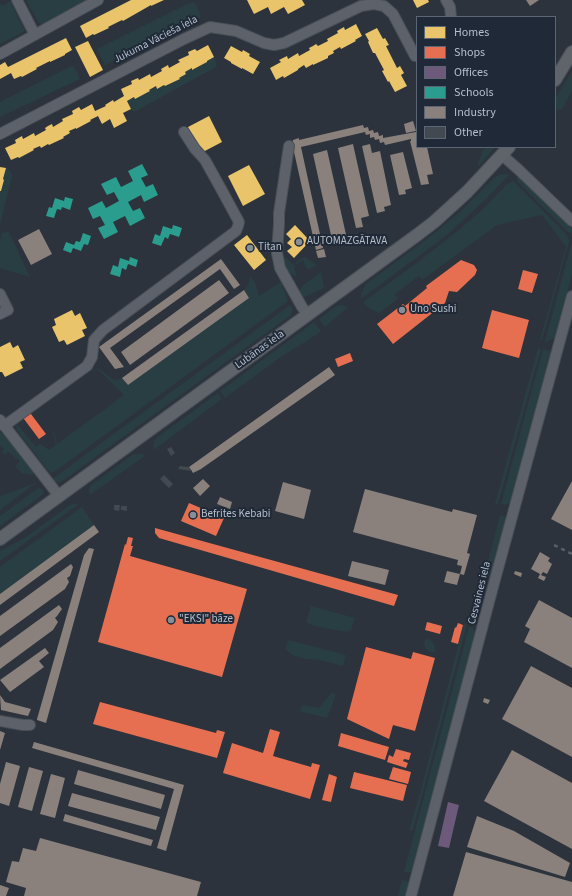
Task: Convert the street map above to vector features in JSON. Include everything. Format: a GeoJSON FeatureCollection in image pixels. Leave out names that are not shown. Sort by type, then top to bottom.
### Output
{"type":"FeatureCollection","features":[{"type":"Feature","properties":{"kind":"main road"},"geometry":{"type":"LineString","coordinates":[[556,78],[572,52]]}},
{"type":"Feature","properties":{"kind":"main road","name":"Lubānas iela"},"geometry":{"type":"LineString","coordinates":[[0,539],[434,222],[467,192],[506,151]]}},
{"type":"Feature","properties":{"kind":"street"},"geometry":{"type":"LineString","coordinates":[[17,0],[35,35]]}},
{"type":"Feature","properties":{"kind":"street"},"geometry":{"type":"LineString","coordinates":[[0,54],[98,0]]}},
{"type":"Feature","properties":{"kind":"street"},"geometry":{"type":"LineString","coordinates":[[446,0],[450,7],[451,16]]}},
{"type":"Feature","properties":{"kind":"street","name":"Jukuma Vācieša iela"},"geometry":{"type":"LineString","coordinates":[[0,134],[177,42],[210,27],[236,31],[264,43],[274,45],[284,43],[361,6],[374,4],[384,6],[393,14],[416,57]]}},
{"type":"Feature","properties":{"kind":"street"},"geometry":{"type":"LineString","coordinates":[[60,496],[2,423],[87,366],[92,357],[94,340],[103,330],[236,231],[238,226],[239,222],[204,160],[184,132]]}},
{"type":"Feature","properties":{"kind":"street"},"geometry":{"type":"LineString","coordinates":[[289,146],[279,213],[277,253],[280,268],[308,315]]}},
{"type":"Feature","properties":{"kind":"street"},"geometry":{"type":"LineString","coordinates":[[506,151],[519,170],[572,221]]}},
{"type":"Feature","properties":{"kind":"street"},"geometry":{"type":"LineString","coordinates":[[0,294],[8,310],[0,314]]}},
{"type":"Feature","properties":{"kind":"street","name":"Cesvaines iela"},"geometry":{"type":"LineString","coordinates":[[412,896],[493,587],[572,296]]}},
{"type":"Feature","properties":{"kind":"street"},"geometry":{"type":"LineString","coordinates":[[0,721],[30,725]]}},
{"type":"Feature","properties":{"kind":"green space"},"geometry":{"type":"Polygon","coordinates":[[[10,1],[25,31],[0,44],[0,3],[2,6],[10,1]]]}},
{"type":"Feature","properties":{"kind":"green space"},"geometry":{"type":"Polygon","coordinates":[[[26,1],[87,1],[45,25],[39,23],[26,1]]]}},
{"type":"Feature","properties":{"kind":"green space"},"geometry":{"type":"Polygon","coordinates":[[[193,2],[196,4],[201,17],[105,65],[97,49],[193,2]]]}},
{"type":"Feature","properties":{"kind":"green space"},"geometry":{"type":"Polygon","coordinates":[[[214,57],[217,65],[216,67],[134,112],[131,109],[127,101],[156,87],[157,89],[179,79],[186,74],[185,72],[192,68],[193,70],[214,57]]]}},
{"type":"Feature","properties":{"kind":"green space"},"geometry":{"type":"Polygon","coordinates":[[[71,66],[74,67],[80,79],[0,117],[0,102],[71,66]]]}},
{"type":"Feature","properties":{"kind":"green space"},"geometry":{"type":"Polygon","coordinates":[[[572,71],[572,91],[562,109],[556,110],[556,97],[572,71]]]}},
{"type":"Feature","properties":{"kind":"green space"},"geometry":{"type":"Polygon","coordinates":[[[485,148],[494,148],[479,166],[478,164],[482,152],[485,148]]]}},
{"type":"Feature","properties":{"kind":"green space"},"geometry":{"type":"Polygon","coordinates":[[[6,168],[10,170],[12,176],[0,225],[0,191],[2,191],[6,168]]]}},
{"type":"Feature","properties":{"kind":"green space"},"geometry":{"type":"Polygon","coordinates":[[[499,175],[509,175],[486,199],[447,235],[361,299],[361,293],[366,284],[432,235],[461,211],[494,178],[499,175]]]}},
{"type":"Feature","properties":{"kind":"green space"},"geometry":{"type":"Polygon","coordinates":[[[517,177],[521,178],[572,228],[572,234],[567,231],[517,181],[517,177]]]}},
{"type":"Feature","properties":{"kind":"green space"},"geometry":{"type":"Polygon","coordinates":[[[513,181],[567,235],[569,240],[542,340],[540,340],[566,247],[542,215],[497,225],[422,280],[419,276],[395,294],[398,299],[379,313],[367,307],[363,302],[460,229],[484,208],[506,185],[513,181]]]}},
{"type":"Feature","properties":{"kind":"green space"},"geometry":{"type":"Polygon","coordinates":[[[9,232],[30,277],[0,268],[0,242],[2,233],[9,232]]]}},
{"type":"Feature","properties":{"kind":"green space"},"geometry":{"type":"Polygon","coordinates":[[[572,241],[572,274],[555,338],[545,342],[572,241]]]}},
{"type":"Feature","properties":{"kind":"green space"},"geometry":{"type":"Polygon","coordinates":[[[283,255],[295,266],[294,268],[297,275],[295,276],[288,271],[284,263],[283,255]]]}},
{"type":"Feature","properties":{"kind":"green space"},"geometry":{"type":"Polygon","coordinates":[[[304,257],[317,265],[308,270],[303,260],[296,265],[295,263],[304,257]]]}},
{"type":"Feature","properties":{"kind":"green space"},"geometry":{"type":"Polygon","coordinates":[[[321,272],[324,288],[302,298],[299,292],[302,286],[321,272]]]}},
{"type":"Feature","properties":{"kind":"green space"},"geometry":{"type":"Polygon","coordinates":[[[250,277],[255,282],[259,296],[281,282],[288,301],[54,472],[50,473],[17,430],[17,424],[36,447],[40,444],[49,450],[56,445],[54,431],[57,444],[124,395],[99,370],[89,369],[100,369],[112,379],[116,380],[122,378],[128,385],[249,298],[244,290],[248,286],[250,277]]]}},
{"type":"Feature","properties":{"kind":"green space"},"geometry":{"type":"Polygon","coordinates":[[[290,305],[293,309],[291,315],[64,480],[55,482],[52,479],[290,305]]]}},
{"type":"Feature","properties":{"kind":"green space"},"geometry":{"type":"Polygon","coordinates":[[[342,305],[348,307],[325,327],[319,319],[336,306],[342,305]]]}},
{"type":"Feature","properties":{"kind":"green space"},"geometry":{"type":"Polygon","coordinates":[[[314,322],[321,331],[281,357],[225,398],[220,391],[314,322]]]}},
{"type":"Feature","properties":{"kind":"green space"},"geometry":{"type":"Polygon","coordinates":[[[538,348],[541,349],[498,504],[495,504],[538,348]]]}},
{"type":"Feature","properties":{"kind":"green space"},"geometry":{"type":"Polygon","coordinates":[[[543,349],[551,351],[512,500],[508,504],[501,504],[543,349]]]}},
{"type":"Feature","properties":{"kind":"green space"},"geometry":{"type":"Polygon","coordinates":[[[218,393],[222,399],[154,450],[154,441],[159,436],[218,393]]]}},
{"type":"Feature","properties":{"kind":"green space"},"geometry":{"type":"Polygon","coordinates":[[[0,432],[7,437],[34,472],[33,475],[22,473],[15,467],[20,461],[8,452],[5,455],[2,452],[4,449],[0,445],[0,432]]]}},
{"type":"Feature","properties":{"kind":"green space"},"geometry":{"type":"Polygon","coordinates":[[[143,454],[145,456],[90,495],[90,486],[132,455],[143,454]]]}},
{"type":"Feature","properties":{"kind":"green space"},"geometry":{"type":"Polygon","coordinates":[[[36,483],[0,510],[0,496],[36,483]]]}},
{"type":"Feature","properties":{"kind":"green space"},"geometry":{"type":"Polygon","coordinates":[[[40,488],[44,491],[42,495],[0,526],[0,516],[40,488]]]}},
{"type":"Feature","properties":{"kind":"green space"},"geometry":{"type":"Polygon","coordinates":[[[79,504],[0,561],[0,551],[26,537],[70,505],[79,504]]]}},
{"type":"Feature","properties":{"kind":"green space"},"geometry":{"type":"Polygon","coordinates":[[[82,507],[94,525],[0,594],[0,567],[82,507]]]}},
{"type":"Feature","properties":{"kind":"green space"},"geometry":{"type":"Polygon","coordinates":[[[500,515],[505,516],[507,519],[492,572],[489,576],[484,577],[500,515]]]}},
{"type":"Feature","properties":{"kind":"green space"},"geometry":{"type":"Polygon","coordinates":[[[311,606],[355,618],[351,630],[346,632],[314,626],[306,622],[311,606]]]}},
{"type":"Feature","properties":{"kind":"green space"},"geometry":{"type":"Polygon","coordinates":[[[464,623],[466,628],[413,830],[409,830],[420,794],[464,623]]]}},
{"type":"Feature","properties":{"kind":"green space"},"geometry":{"type":"Polygon","coordinates":[[[469,627],[473,628],[475,637],[412,871],[409,873],[404,872],[469,627]]]}},
{"type":"Feature","properties":{"kind":"green space"},"geometry":{"type":"Polygon","coordinates":[[[426,639],[431,640],[434,644],[435,653],[426,650],[424,642],[426,639]]]}},
{"type":"Feature","properties":{"kind":"green space"},"geometry":{"type":"Polygon","coordinates":[[[289,640],[346,655],[343,666],[294,656],[285,649],[289,640]]]}},
{"type":"Feature","properties":{"kind":"green space"},"geometry":{"type":"Polygon","coordinates":[[[332,692],[336,695],[327,718],[299,711],[303,705],[319,708],[332,692]]]}},
{"type":"Feature","properties":{"kind":"green space"},"geometry":{"type":"Polygon","coordinates":[[[402,880],[407,881],[409,884],[406,896],[398,896],[402,880]]]}},
{"type":"Feature","properties":{"kind":"building: Homes"},"geometry":{"type":"Polygon","coordinates":[[[131,0],[164,0],[86,38],[80,26],[131,0]]]}},
{"type":"Feature","properties":{"kind":"building: Homes"},"geometry":{"type":"Polygon","coordinates":[[[247,0],[302,0],[305,5],[288,14],[284,7],[271,14],[268,7],[254,14],[247,0]]]}},
{"type":"Feature","properties":{"kind":"building: Homes"},"geometry":{"type":"Polygon","coordinates":[[[413,0],[428,0],[429,2],[417,8],[413,0]]]}},
{"type":"Feature","properties":{"kind":"building: Homes"},"geometry":{"type":"Polygon","coordinates":[[[356,24],[362,36],[355,40],[356,41],[341,49],[340,47],[333,51],[334,53],[328,56],[328,58],[306,68],[304,65],[284,78],[283,76],[276,80],[270,68],[281,62],[279,60],[287,56],[288,59],[298,53],[299,56],[310,50],[309,48],[316,44],[318,46],[328,41],[327,39],[338,33],[337,31],[344,27],[345,30],[356,24]]]}},
{"type":"Feature","properties":{"kind":"building: Homes"},"geometry":{"type":"Polygon","coordinates":[[[377,28],[383,39],[385,38],[389,45],[386,46],[397,68],[400,66],[404,73],[401,75],[407,86],[395,92],[382,71],[384,70],[375,53],[373,53],[365,34],[377,28]]]}},
{"type":"Feature","properties":{"kind":"building: Homes"},"geometry":{"type":"Polygon","coordinates":[[[66,38],[72,50],[65,55],[36,68],[37,69],[22,77],[21,76],[14,79],[11,73],[0,79],[0,65],[5,62],[8,67],[66,38]]]}},
{"type":"Feature","properties":{"kind":"building: Homes"},"geometry":{"type":"Polygon","coordinates":[[[88,41],[103,70],[90,77],[75,47],[88,41]]]}},
{"type":"Feature","properties":{"kind":"building: Homes"},"geometry":{"type":"Polygon","coordinates":[[[208,45],[214,57],[207,62],[185,72],[186,74],[179,78],[180,79],[157,89],[156,86],[135,99],[134,97],[127,101],[131,109],[123,113],[127,121],[114,128],[110,119],[102,124],[98,116],[76,129],[69,131],[70,133],[63,137],[64,138],[41,148],[40,146],[19,158],[18,157],[11,160],[5,148],[16,143],[15,140],[22,136],[23,139],[34,133],[35,136],[46,130],[45,128],[52,124],[53,127],[63,121],[62,119],[73,114],[72,111],[79,107],[81,110],[92,104],[95,111],[106,106],[105,105],[113,100],[114,102],[124,96],[121,89],[132,84],[131,81],[138,78],[139,80],[150,74],[151,77],[162,71],[161,69],[168,65],[169,68],[180,62],[178,60],[189,55],[188,52],[195,49],[197,51],[208,45]]]}},
{"type":"Feature","properties":{"kind":"building: Homes"},"geometry":{"type":"Polygon","coordinates":[[[231,46],[242,52],[243,50],[250,54],[249,56],[260,62],[253,74],[224,58],[231,46]]]}},
{"type":"Feature","properties":{"kind":"building: Homes"},"geometry":{"type":"Polygon","coordinates":[[[209,116],[222,142],[201,153],[188,127],[209,116]]]}},
{"type":"Feature","properties":{"kind":"building: Homes"},"geometry":{"type":"Polygon","coordinates":[[[249,165],[265,194],[243,206],[228,176],[249,165]]]}},
{"type":"Feature","properties":{"kind":"building: Homes"},"geometry":{"type":"Polygon","coordinates":[[[0,167],[6,168],[1,191],[0,191],[0,167]]]}},
{"type":"Feature","properties":{"kind":"building: Homes","name":"AUTOMAZGĀTAVA"},"geometry":{"type":"Polygon","coordinates":[[[295,225],[310,241],[294,258],[287,251],[292,247],[287,243],[291,239],[286,234],[295,225]]]}},
{"type":"Feature","properties":{"kind":"building: Homes"},"geometry":{"type":"Polygon","coordinates":[[[247,235],[266,260],[254,270],[234,245],[247,235]]]}},
{"type":"Feature","properties":{"kind":"building: Homes"},"geometry":{"type":"Polygon","coordinates":[[[72,310],[75,316],[80,313],[87,328],[82,330],[85,336],[67,345],[64,340],[59,342],[52,327],[56,325],[54,319],[72,310]]]}},
{"type":"Feature","properties":{"kind":"building: Homes"},"geometry":{"type":"Polygon","coordinates":[[[10,342],[13,348],[18,345],[25,360],[20,362],[23,368],[5,377],[2,372],[0,372],[0,347],[10,342]]]}},
{"type":"Feature","properties":{"kind":"building: Shops"},"geometry":{"type":"Polygon","coordinates":[[[461,260],[474,265],[477,270],[475,275],[457,292],[449,291],[445,303],[393,344],[377,324],[403,304],[405,306],[427,288],[426,286],[461,260]]]}},
{"type":"Feature","properties":{"kind":"building: Shops"},"geometry":{"type":"Polygon","coordinates":[[[523,270],[538,274],[532,293],[518,289],[523,270]]]}},
{"type":"Feature","properties":{"kind":"building: Shops"},"geometry":{"type":"Polygon","coordinates":[[[492,310],[529,320],[519,358],[482,348],[492,310]]]}},
{"type":"Feature","properties":{"kind":"building: Shops"},"geometry":{"type":"Polygon","coordinates":[[[350,353],[353,361],[338,367],[335,359],[350,353]]]}},
{"type":"Feature","properties":{"kind":"building: Shops"},"geometry":{"type":"Polygon","coordinates":[[[28,410],[46,434],[39,439],[21,415],[28,410]]]}},
{"type":"Feature","properties":{"kind":"building: Shops"},"geometry":{"type":"Polygon","coordinates":[[[189,503],[224,518],[216,536],[181,521],[189,503]]]}},
{"type":"Feature","properties":{"kind":"building: Shops"},"geometry":{"type":"Polygon","coordinates":[[[155,528],[398,595],[394,606],[159,538],[155,533],[155,528]]]}},
{"type":"Feature","properties":{"kind":"building: Shops","name":"\"EKSI\" bāze"},"geometry":{"type":"Polygon","coordinates":[[[128,537],[133,538],[131,546],[133,546],[130,556],[247,589],[222,677],[98,642],[128,537]]]}},
{"type":"Feature","properties":{"kind":"building: Shops"},"geometry":{"type":"Polygon","coordinates":[[[427,622],[442,626],[440,634],[425,630],[427,622]]]}},
{"type":"Feature","properties":{"kind":"building: Shops"},"geometry":{"type":"Polygon","coordinates":[[[458,623],[463,625],[458,644],[451,642],[455,627],[456,628],[458,623]]]}},
{"type":"Feature","properties":{"kind":"building: Shops"},"geometry":{"type":"Polygon","coordinates":[[[366,647],[411,659],[413,652],[435,658],[415,731],[393,725],[389,739],[347,719],[366,647]]]}},
{"type":"Feature","properties":{"kind":"building: Shops"},"geometry":{"type":"Polygon","coordinates":[[[100,702],[216,733],[217,730],[225,732],[217,758],[93,724],[100,702]]]}},
{"type":"Feature","properties":{"kind":"building: Shops"},"geometry":{"type":"Polygon","coordinates":[[[270,729],[280,732],[273,756],[311,767],[312,763],[320,765],[310,799],[223,773],[232,743],[263,753],[270,729]]]}},
{"type":"Feature","properties":{"kind":"building: Shops"},"geometry":{"type":"Polygon","coordinates":[[[341,733],[389,747],[385,760],[338,746],[341,733]]]}},
{"type":"Feature","properties":{"kind":"building: Shops"},"geometry":{"type":"Polygon","coordinates":[[[396,749],[411,753],[409,760],[404,759],[403,761],[408,763],[406,768],[387,762],[389,755],[393,757],[396,749]]]}},
{"type":"Feature","properties":{"kind":"building: Shops"},"geometry":{"type":"Polygon","coordinates":[[[393,767],[411,772],[408,784],[389,779],[393,767]]]}},
{"type":"Feature","properties":{"kind":"building: Shops"},"geometry":{"type":"Polygon","coordinates":[[[354,772],[407,785],[403,801],[350,788],[354,772]]]}},
{"type":"Feature","properties":{"kind":"building: Shops"},"geometry":{"type":"Polygon","coordinates":[[[329,774],[337,777],[331,802],[322,800],[329,774]]]}},
{"type":"Feature","properties":{"kind":"building: Offices"},"geometry":{"type":"Polygon","coordinates":[[[448,802],[459,805],[449,848],[438,846],[448,802]]]}},
{"type":"Feature","properties":{"kind":"building: Schools"},"geometry":{"type":"Polygon","coordinates":[[[142,164],[148,175],[141,178],[146,187],[153,184],[158,195],[144,202],[141,195],[128,202],[133,211],[140,208],[145,218],[130,226],[125,216],[113,222],[118,232],[104,239],[98,228],[105,225],[100,216],[93,219],[88,208],[102,201],[106,208],[119,201],[114,192],[107,195],[101,184],[116,177],[121,187],[133,181],[128,171],[142,164]]]}},
{"type":"Feature","properties":{"kind":"building: Schools"},"geometry":{"type":"Polygon","coordinates":[[[65,197],[73,199],[70,210],[62,207],[61,210],[57,209],[54,218],[46,216],[49,207],[52,208],[55,198],[64,201],[65,197]]]}},
{"type":"Feature","properties":{"kind":"building: Schools"},"geometry":{"type":"Polygon","coordinates":[[[173,225],[182,228],[179,237],[170,234],[168,239],[165,237],[161,246],[152,243],[155,234],[160,236],[163,226],[172,229],[173,225]]]}},
{"type":"Feature","properties":{"kind":"building: Schools"},"geometry":{"type":"Polygon","coordinates":[[[83,233],[91,236],[88,245],[84,244],[81,251],[73,248],[71,253],[63,250],[66,242],[74,245],[76,241],[80,242],[83,233]]]}},
{"type":"Feature","properties":{"kind":"building: Schools"},"geometry":{"type":"Polygon","coordinates":[[[130,257],[138,260],[136,267],[128,264],[126,270],[122,268],[120,277],[110,274],[113,265],[118,267],[120,258],[129,261],[130,257]]]}},
{"type":"Feature","properties":{"kind":"building: Industry"},"geometry":{"type":"Polygon","coordinates":[[[526,0],[539,0],[530,6],[526,0]]]}},
{"type":"Feature","properties":{"kind":"building: Industry"},"geometry":{"type":"Polygon","coordinates":[[[413,121],[416,131],[406,133],[404,124],[413,121]]]}},
{"type":"Feature","properties":{"kind":"building: Industry"},"geometry":{"type":"Polygon","coordinates":[[[363,125],[364,128],[368,127],[369,131],[373,130],[374,133],[378,132],[379,136],[383,135],[383,138],[416,132],[416,148],[427,148],[433,174],[427,175],[429,184],[421,185],[410,141],[411,139],[385,145],[384,142],[380,143],[379,139],[375,140],[374,137],[370,138],[370,134],[366,135],[365,132],[301,147],[323,248],[316,250],[292,143],[293,140],[299,138],[299,140],[363,125]]]}},
{"type":"Feature","properties":{"kind":"building: Industry"},"geometry":{"type":"Polygon","coordinates":[[[353,144],[369,216],[361,218],[363,227],[356,228],[338,148],[353,144]]]}},
{"type":"Feature","properties":{"kind":"building: Industry"},"geometry":{"type":"Polygon","coordinates":[[[370,144],[372,153],[380,151],[391,205],[384,207],[385,211],[377,213],[362,146],[370,144]]]}},
{"type":"Feature","properties":{"kind":"building: Industry"},"geometry":{"type":"Polygon","coordinates":[[[327,150],[347,239],[340,240],[340,242],[333,244],[313,154],[327,150]]]}},
{"type":"Feature","properties":{"kind":"building: Industry"},"geometry":{"type":"Polygon","coordinates":[[[403,152],[412,188],[405,190],[406,194],[399,195],[390,155],[403,152]]]}},
{"type":"Feature","properties":{"kind":"building: Industry"},"geometry":{"type":"Polygon","coordinates":[[[39,229],[52,254],[31,265],[18,240],[39,229]]]}},
{"type":"Feature","properties":{"kind":"building: Industry"},"geometry":{"type":"Polygon","coordinates":[[[324,249],[326,257],[318,258],[316,251],[324,249]]]}},
{"type":"Feature","properties":{"kind":"building: Industry"},"geometry":{"type":"Polygon","coordinates":[[[221,259],[240,285],[234,289],[220,269],[110,348],[124,367],[115,369],[99,347],[221,259]]]}},
{"type":"Feature","properties":{"kind":"building: Industry"},"geometry":{"type":"Polygon","coordinates":[[[219,280],[229,293],[130,365],[121,352],[219,280]]]}},
{"type":"Feature","properties":{"kind":"building: Industry"},"geometry":{"type":"Polygon","coordinates":[[[244,290],[249,298],[128,385],[122,378],[244,290]]]}},
{"type":"Feature","properties":{"kind":"building: Industry"},"geometry":{"type":"Polygon","coordinates":[[[329,367],[335,375],[201,469],[193,473],[189,467],[329,367]]]}},
{"type":"Feature","properties":{"kind":"building: Industry"},"geometry":{"type":"Polygon","coordinates":[[[203,479],[210,486],[200,496],[193,488],[203,479]]]}},
{"type":"Feature","properties":{"kind":"building: Industry"},"geometry":{"type":"Polygon","coordinates":[[[572,481],[572,530],[551,519],[572,481]]]}},
{"type":"Feature","properties":{"kind":"building: Industry"},"geometry":{"type":"Polygon","coordinates":[[[283,482],[311,490],[304,519],[275,511],[283,482]]]}},
{"type":"Feature","properties":{"kind":"building: Industry"},"geometry":{"type":"Polygon","coordinates":[[[365,489],[452,512],[453,509],[477,515],[467,553],[470,554],[464,575],[460,574],[462,566],[457,565],[458,560],[353,532],[365,489]]]}},
{"type":"Feature","properties":{"kind":"building: Industry"},"geometry":{"type":"Polygon","coordinates":[[[220,497],[232,502],[230,509],[217,504],[220,497]]]}},
{"type":"Feature","properties":{"kind":"building: Industry"},"geometry":{"type":"Polygon","coordinates":[[[94,525],[99,532],[0,605],[0,594],[94,525]]]}},
{"type":"Feature","properties":{"kind":"building: Industry"},"geometry":{"type":"Polygon","coordinates":[[[89,548],[94,549],[46,723],[37,719],[84,555],[89,548]]]}},
{"type":"Feature","properties":{"kind":"building: Industry"},"geometry":{"type":"Polygon","coordinates":[[[540,552],[550,558],[548,561],[552,564],[547,574],[543,572],[541,575],[546,577],[544,581],[538,578],[540,574],[531,569],[540,552]]]}},
{"type":"Feature","properties":{"kind":"building: Industry"},"geometry":{"type":"Polygon","coordinates":[[[352,561],[389,570],[385,585],[348,576],[352,561]]]}},
{"type":"Feature","properties":{"kind":"building: Industry"},"geometry":{"type":"Polygon","coordinates":[[[71,564],[73,567],[70,576],[67,578],[69,582],[65,589],[0,636],[0,616],[71,564]]]}},
{"type":"Feature","properties":{"kind":"building: Industry"},"geometry":{"type":"Polygon","coordinates":[[[447,571],[460,574],[457,585],[444,582],[447,571]]]}},
{"type":"Feature","properties":{"kind":"building: Industry"},"geometry":{"type":"Polygon","coordinates":[[[515,571],[522,573],[521,577],[514,574],[515,571]]]}},
{"type":"Feature","properties":{"kind":"building: Industry"},"geometry":{"type":"Polygon","coordinates":[[[539,600],[572,618],[572,668],[524,642],[530,629],[525,626],[539,600]]]}},
{"type":"Feature","properties":{"kind":"building: Industry"},"geometry":{"type":"Polygon","coordinates":[[[59,605],[62,609],[55,618],[58,622],[53,630],[0,669],[0,648],[59,605]]]}},
{"type":"Feature","properties":{"kind":"building: Industry"},"geometry":{"type":"Polygon","coordinates":[[[45,648],[49,653],[39,661],[44,667],[10,692],[0,680],[45,648]]]}},
{"type":"Feature","properties":{"kind":"building: Industry"},"geometry":{"type":"Polygon","coordinates":[[[531,666],[572,688],[572,757],[502,719],[531,666]]]}},
{"type":"Feature","properties":{"kind":"building: Industry"},"geometry":{"type":"Polygon","coordinates":[[[0,695],[5,702],[31,709],[28,716],[1,710],[0,695]]]}},
{"type":"Feature","properties":{"kind":"building: Industry"},"geometry":{"type":"Polygon","coordinates":[[[484,698],[490,700],[488,704],[483,702],[484,698]]]}},
{"type":"Feature","properties":{"kind":"building: Industry"},"geometry":{"type":"Polygon","coordinates":[[[0,731],[5,733],[0,750],[0,731]]]}},
{"type":"Feature","properties":{"kind":"building: Industry"},"geometry":{"type":"Polygon","coordinates":[[[34,742],[184,785],[166,851],[157,848],[174,789],[32,748],[34,742]]]}},
{"type":"Feature","properties":{"kind":"building: Industry"},"geometry":{"type":"Polygon","coordinates":[[[512,750],[572,783],[572,849],[484,801],[512,750]]]}},
{"type":"Feature","properties":{"kind":"building: Industry"},"geometry":{"type":"Polygon","coordinates":[[[6,762],[20,766],[9,806],[0,803],[0,784],[6,762]]]}},
{"type":"Feature","properties":{"kind":"building: Industry"},"geometry":{"type":"Polygon","coordinates":[[[29,767],[43,771],[32,811],[18,807],[29,767]]]}},
{"type":"Feature","properties":{"kind":"building: Industry"},"geometry":{"type":"Polygon","coordinates":[[[78,770],[165,795],[161,809],[74,784],[78,770]]]}},
{"type":"Feature","properties":{"kind":"building: Industry"},"geometry":{"type":"Polygon","coordinates":[[[51,774],[65,778],[55,818],[40,814],[51,774]]]}},
{"type":"Feature","properties":{"kind":"building: Industry"},"geometry":{"type":"Polygon","coordinates":[[[72,793],[160,817],[156,830],[68,806],[72,793]]]}},
{"type":"Feature","properties":{"kind":"building: Industry"},"geometry":{"type":"Polygon","coordinates":[[[65,814],[153,840],[151,846],[63,821],[65,814]]]}},
{"type":"Feature","properties":{"kind":"building: Industry"},"geometry":{"type":"Polygon","coordinates":[[[477,816],[514,831],[570,863],[565,877],[467,847],[477,816]]]}},
{"type":"Feature","properties":{"kind":"building: Industry"},"geometry":{"type":"Polygon","coordinates":[[[40,838],[201,882],[197,896],[24,896],[26,888],[6,882],[12,861],[19,862],[23,848],[36,851],[40,838]]]}},
{"type":"Feature","properties":{"kind":"building: Industry"},"geometry":{"type":"Polygon","coordinates":[[[466,852],[572,882],[572,896],[453,896],[466,852]]]}},
{"type":"Feature","properties":{"kind":"building: Industry"},"geometry":{"type":"Polygon","coordinates":[[[0,885],[9,888],[6,896],[0,896],[0,885]]]}},
{"type":"Feature","properties":{"kind":"building: Other"},"geometry":{"type":"Polygon","coordinates":[[[171,447],[175,453],[171,456],[167,449],[171,447]]]}},
{"type":"Feature","properties":{"kind":"building: Other"},"geometry":{"type":"Polygon","coordinates":[[[180,466],[189,467],[192,471],[178,469],[180,466]]]}},
{"type":"Feature","properties":{"kind":"building: Other"},"geometry":{"type":"Polygon","coordinates":[[[164,475],[173,484],[169,488],[160,479],[164,475]]]}},
{"type":"Feature","properties":{"kind":"building: Other"},"geometry":{"type":"Polygon","coordinates":[[[114,505],[120,505],[119,511],[114,510],[114,505]]]}},
{"type":"Feature","properties":{"kind":"building: Other"},"geometry":{"type":"Polygon","coordinates":[[[121,506],[127,506],[127,511],[121,510],[121,506]]]}},
{"type":"Feature","properties":{"kind":"railway"},"geometry":{"type":"LineString","coordinates":[[554,545],[572,554]]}},
{"type":"Feature","properties":{"kind":"place","name":"AUTOMAZGĀTAVA"},"geometry":{"type":"Point","coordinates":[299,242]}},
{"type":"Feature","properties":{"kind":"place","name":"Titan"},"geometry":{"type":"Point","coordinates":[250,248]}},
{"type":"Feature","properties":{"kind":"place","name":"Uno Sushi"},"geometry":{"type":"Point","coordinates":[402,310]}},
{"type":"Feature","properties":{"kind":"place","name":"Befrites Kebabi"},"geometry":{"type":"Point","coordinates":[193,515]}},
{"type":"Feature","properties":{"kind":"place","name":"\"EKSI\" bāze"},"geometry":{"type":"Point","coordinates":[171,620]}}]}
